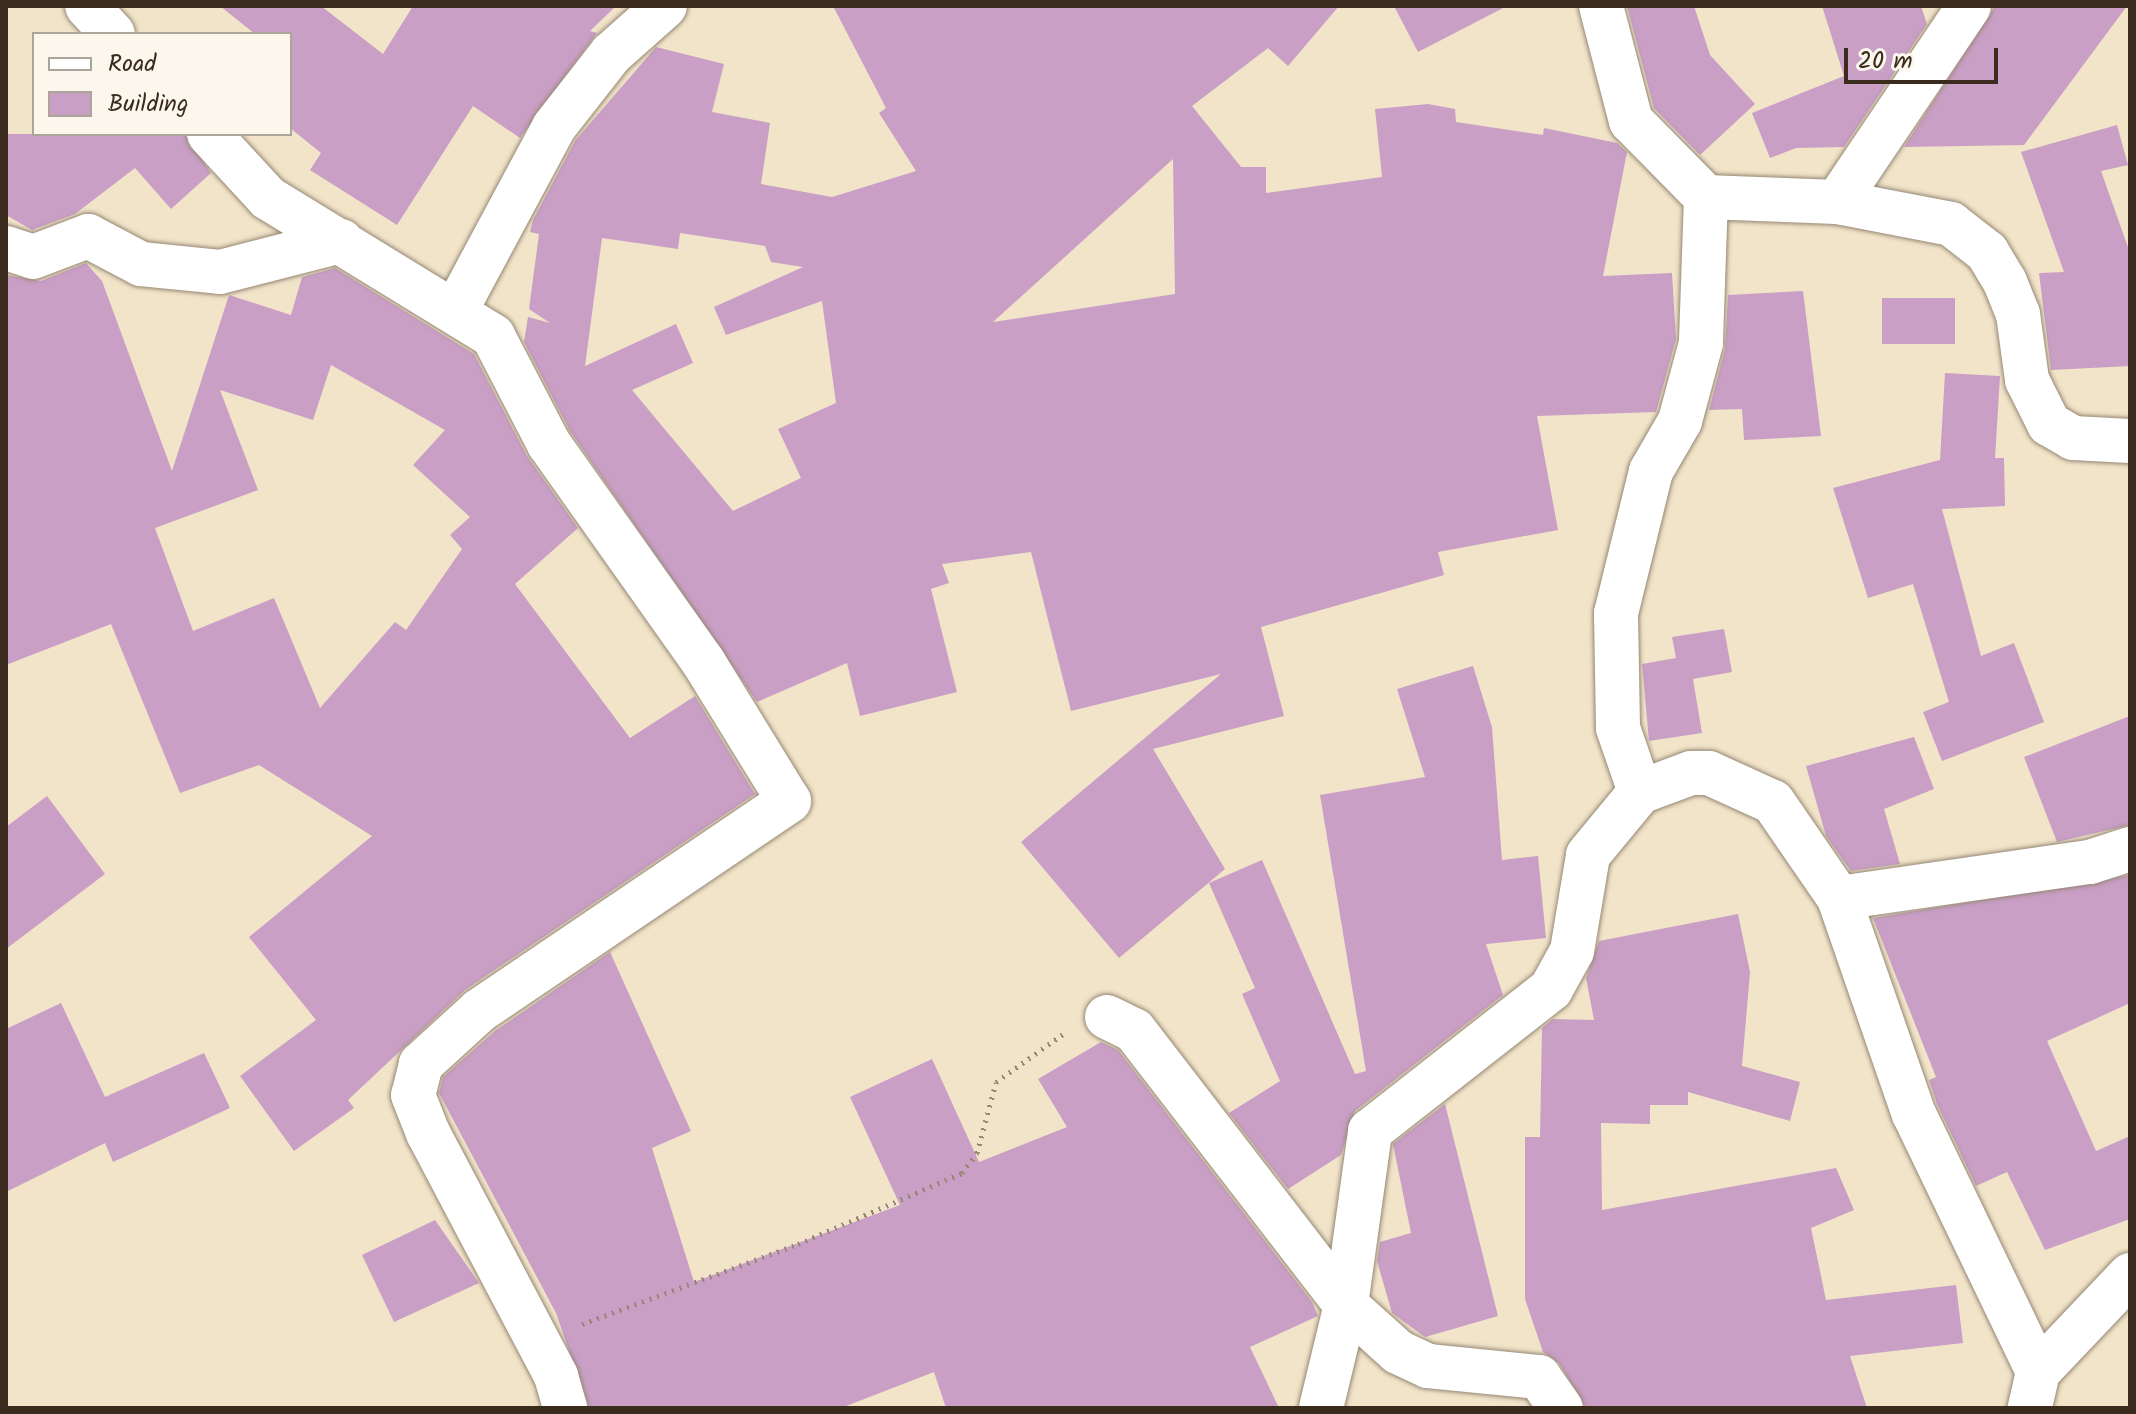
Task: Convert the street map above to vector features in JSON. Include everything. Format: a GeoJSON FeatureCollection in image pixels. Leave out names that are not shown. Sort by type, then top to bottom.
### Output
{"type":"FeatureCollection","features":[{"type":"Feature","properties":{"kind":"street"},"geometry":{"type":"LineString","coordinates":[[87,6],[111,32]]}},
{"type":"Feature","properties":{"kind":"street"},"geometry":{"type":"LineString","coordinates":[[457,308],[554,127],[611,54],[665,6]]}},
{"type":"Feature","properties":{"kind":"street"},"geometry":{"type":"LineString","coordinates":[[1601,6],[1631,121],[1706,197],[1837,202],[1951,224],[1969,234],[2005,282],[2018,314],[2027,380],[2049,424],[2073,438],[2130,441]]}},
{"type":"Feature","properties":{"kind":"street"},"geometry":{"type":"LineString","coordinates":[[1837,202],[1969,6]]}},
{"type":"Feature","properties":{"kind":"street"},"geometry":{"type":"LineString","coordinates":[[211,136],[268,198],[457,308],[493,336],[549,444],[704,663],[789,801],[489,1003],[421,1064],[413,1095],[428,1133],[539,1343],[565,1408]]}},
{"type":"Feature","properties":{"kind":"street"},"geometry":{"type":"LineString","coordinates":[[1640,792],[1618,728],[1616,613],[1651,471],[1680,421],[1701,343],[1706,197]]}},
{"type":"Feature","properties":{"kind":"street"},"geometry":{"type":"LineString","coordinates":[[6,248],[33,257],[88,236],[141,264],[220,272],[341,241]]}},
{"type":"Feature","properties":{"kind":"street"},"geometry":{"type":"LineString","coordinates":[[1321,1408],[1346,1305],[1370,1131],[1551,989],[1572,951],[1588,855],[1640,792],[1691,773],[1748,788],[1786,815],[1839,898],[1914,1114],[2034,1390],[2130,1275]]}},
{"type":"Feature","properties":{"kind":"street"},"geometry":{"type":"LineString","coordinates":[[1839,898],[2090,862],[2130,849]]}},
{"type":"Feature","properties":{"kind":"street"},"geometry":{"type":"LineString","coordinates":[[1107,1017],[1134,1030],[1346,1305],[1398,1352],[1428,1366],[1539,1377],[1561,1408]]}},
{"type":"Feature","properties":{"kind":"path"},"geometry":{"type":"LineString","coordinates":[[539,1343],[962,1173],[977,1153],[996,1082],[1069,1029],[1107,1017]]}},
{"type":"Feature","properties":{"kind":"building"},"geometry":{"type":"Polygon","coordinates":[[[220,6],[321,6],[383,54],[413,6],[616,6],[590,31],[597,33],[520,138],[473,106],[397,225],[310,170],[321,153],[292,130],[292,32],[252,32],[220,6]]]}},
{"type":"Feature","properties":{"kind":"building"},"geometry":{"type":"Polygon","coordinates":[[[833,6],[1339,6],[1288,66],[1268,48],[1192,106],[1241,167],[1266,167],[1266,193],[1382,177],[1375,109],[1428,104],[1455,109],[1456,122],[1543,135],[1544,128],[1617,143],[1627,152],[1603,276],[1672,273],[1676,339],[1656,412],[1537,416],[1558,530],[1438,552],[1444,575],[1261,627],[1284,716],[1153,749],[1225,869],[1119,958],[1021,842],[1221,674],[1071,711],[1031,552],[942,564],[949,583],[931,589],[957,692],[860,716],[847,663],[757,702],[570,431],[524,342],[528,317],[550,323],[529,309],[539,234],[530,232],[533,220],[575,141],[656,47],[724,64],[712,112],[770,123],[761,184],[832,197],[916,171],[879,113],[886,108],[833,6]],[[1173,159],[993,322],[1175,294],[1173,159]],[[680,233],[678,249],[602,238],[585,366],[676,324],[693,363],[632,390],[733,511],[801,478],[778,429],[836,403],[822,301],[726,335],[714,307],[803,267],[771,262],[765,246],[680,233]]]}},
{"type":"Feature","properties":{"kind":"building"},"geometry":{"type":"Polygon","coordinates":[[[1394,6],[1507,6],[1418,52],[1394,6]]]}},
{"type":"Feature","properties":{"kind":"building"},"geometry":{"type":"Polygon","coordinates":[[[1627,6],[1694,6],[1710,55],[1755,104],[1700,155],[1654,108],[1627,6]]]}},
{"type":"Feature","properties":{"kind":"building"},"geometry":{"type":"Polygon","coordinates":[[[1822,6],[1921,6],[1927,24],[1844,147],[1796,148],[1770,158],[1752,113],[1844,76],[1822,6]]]}},
{"type":"Feature","properties":{"kind":"building"},"geometry":{"type":"Polygon","coordinates":[[[1995,6],[2127,6],[2024,145],[1904,147],[1995,6]]]}},
{"type":"Feature","properties":{"kind":"building"},"geometry":{"type":"Polygon","coordinates":[[[2117,125],[2128,165],[2101,171],[2130,253],[2130,366],[2051,370],[2039,273],[2064,272],[2021,152],[2117,125]]]}},
{"type":"Feature","properties":{"kind":"building"},"geometry":{"type":"Polygon","coordinates":[[[6,134],[186,136],[211,173],[171,209],[135,168],[75,214],[32,230],[6,215],[6,134]]]}},
{"type":"Feature","properties":{"kind":"building"},"geometry":{"type":"Polygon","coordinates":[[[86,263],[102,281],[172,471],[229,295],[291,315],[302,277],[335,268],[474,354],[527,456],[578,528],[515,584],[630,738],[695,696],[755,794],[465,990],[348,1100],[354,1108],[294,1151],[240,1076],[316,1020],[249,937],[372,836],[259,765],[180,793],[111,624],[6,665],[6,275],[41,281],[86,263]],[[331,365],[313,420],[220,390],[258,490],[155,528],[193,631],[274,598],[320,708],[395,622],[406,630],[462,549],[450,535],[470,517],[413,465],[445,430],[331,365]]]}},
{"type":"Feature","properties":{"kind":"building"},"geometry":{"type":"Polygon","coordinates":[[[1803,291],[1821,436],[1744,440],[1742,409],[1709,410],[1725,349],[1728,295],[1803,291]]]}},
{"type":"Feature","properties":{"kind":"building"},"geometry":{"type":"Polygon","coordinates":[[[1882,298],[1955,298],[1955,344],[1882,344],[1882,298]]]}},
{"type":"Feature","properties":{"kind":"building"},"geometry":{"type":"Polygon","coordinates":[[[1945,373],[2000,376],[1995,458],[2004,458],[2005,506],[1942,509],[1981,656],[2014,643],[2044,722],[1942,761],[1923,712],[1949,702],[1913,584],[1868,598],[1833,488],[1940,460],[1945,373]]]}},
{"type":"Feature","properties":{"kind":"building"},"geometry":{"type":"Polygon","coordinates":[[[1724,629],[1732,672],[1693,679],[1702,733],[1649,741],[1642,664],[1676,658],[1672,637],[1724,629]]]}},
{"type":"Feature","properties":{"kind":"building"},"geometry":{"type":"Polygon","coordinates":[[[1473,666],[1492,727],[1502,860],[1538,856],[1546,938],[1486,944],[1503,995],[1355,1111],[1341,1155],[1288,1189],[1229,1113],[1280,1081],[1242,994],[1255,988],[1209,883],[1262,860],[1355,1074],[1366,1071],[1320,795],[1425,777],[1397,689],[1473,666]]]}},
{"type":"Feature","properties":{"kind":"building"},"geometry":{"type":"Polygon","coordinates":[[[2130,716],[2130,825],[2057,842],[2024,757],[2130,716]]]}},
{"type":"Feature","properties":{"kind":"building"},"geometry":{"type":"Polygon","coordinates":[[[1914,737],[1934,789],[1884,809],[1900,864],[1851,871],[1826,836],[1806,766],[1914,737]]]}},
{"type":"Feature","properties":{"kind":"building"},"geometry":{"type":"Polygon","coordinates":[[[47,796],[105,874],[6,949],[6,827],[47,796]]]}},
{"type":"Feature","properties":{"kind":"building"},"geometry":{"type":"Polygon","coordinates":[[[2130,875],[2130,1003],[2047,1041],[2096,1151],[2130,1136],[2130,1219],[2045,1250],[2007,1172],[1976,1186],[1937,1104],[1929,1080],[1936,1077],[1873,918],[2130,875]]]}},
{"type":"Feature","properties":{"kind":"building"},"geometry":{"type":"Polygon","coordinates":[[[1738,914],[1750,972],[1742,1066],[1800,1082],[1790,1121],[1688,1092],[1688,1105],[1650,1105],[1650,1124],[1601,1123],[1602,1210],[1836,1168],[1854,1210],[1811,1228],[1826,1300],[1956,1285],[1963,1343],[1850,1356],[1867,1408],[1586,1408],[1559,1363],[1543,1352],[1525,1299],[1525,1137],[1540,1137],[1542,1028],[1553,1019],[1594,1020],[1586,978],[1599,941],[1738,914]]]}},
{"type":"Feature","properties":{"kind":"building"},"geometry":{"type":"Polygon","coordinates":[[[610,952],[691,1131],[652,1148],[694,1282],[900,1205],[850,1097],[932,1059],[979,1162],[1067,1127],[1038,1079],[1101,1042],[1118,1050],[1312,1302],[1318,1316],[1250,1347],[1279,1408],[946,1408],[934,1372],[841,1408],[589,1408],[556,1313],[439,1093],[443,1077],[495,1031],[610,952]]]}},
{"type":"Feature","properties":{"kind":"building"},"geometry":{"type":"Polygon","coordinates":[[[61,1003],[105,1097],[204,1053],[230,1108],[113,1162],[105,1143],[6,1192],[6,1029],[61,1003]]]}},
{"type":"Feature","properties":{"kind":"building"},"geometry":{"type":"Polygon","coordinates":[[[1445,1104],[1498,1316],[1425,1337],[1392,1313],[1377,1261],[1380,1242],[1411,1233],[1393,1144],[1445,1104]]]}},
{"type":"Feature","properties":{"kind":"building"},"geometry":{"type":"Polygon","coordinates":[[[435,1220],[479,1283],[394,1322],[362,1255],[435,1220]]]}}]}
